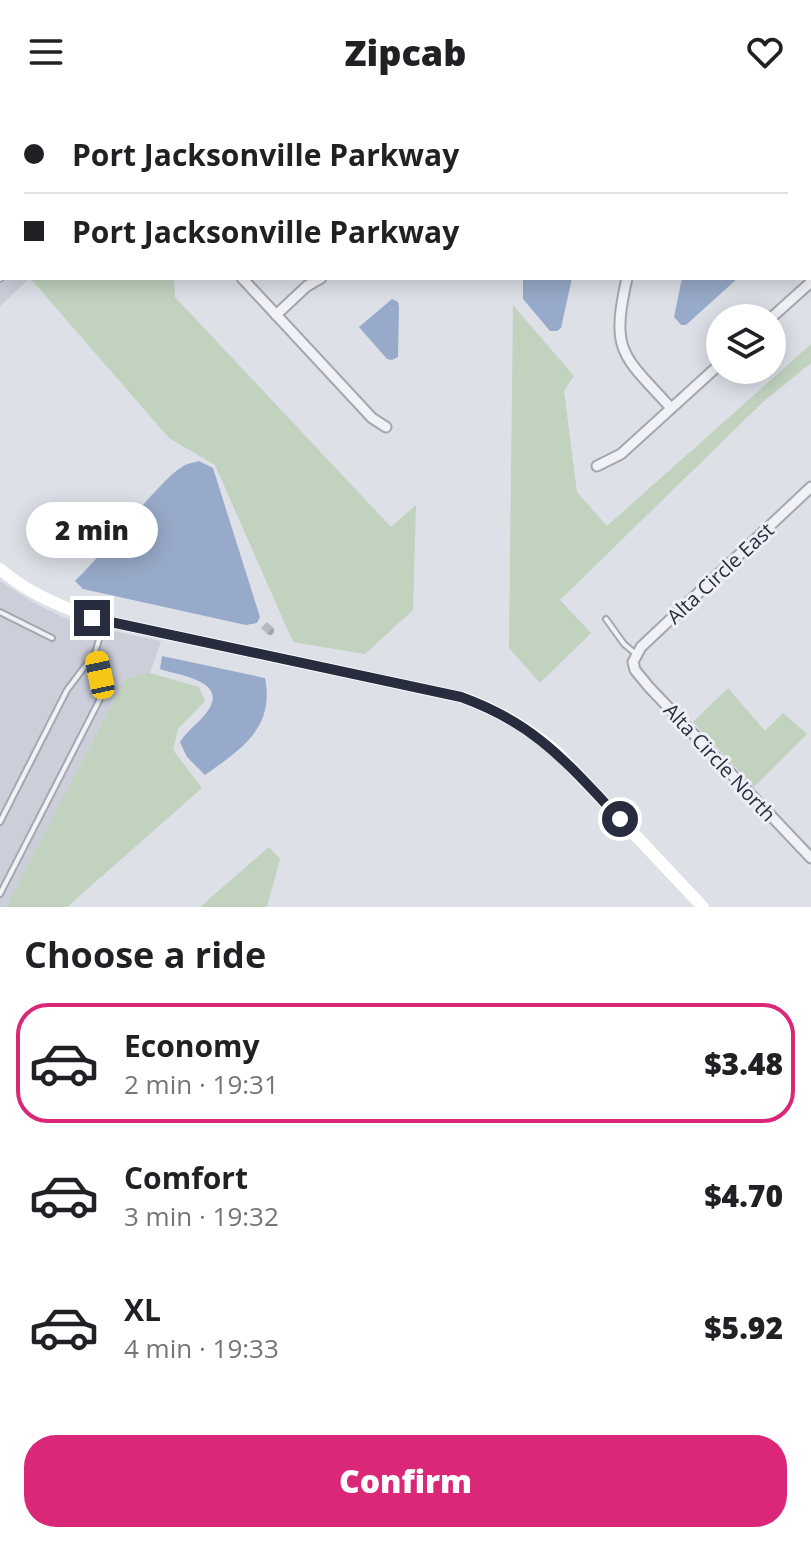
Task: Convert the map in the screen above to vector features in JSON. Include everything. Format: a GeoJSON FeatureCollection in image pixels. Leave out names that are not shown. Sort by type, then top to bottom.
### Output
{"type":"FeatureCollection","features":[{"type":"Feature","properties":{"kind":"street"},"geometry":{"type":"LineString","coordinates":[[244,280],[372,418],[386,427]]}},
{"type":"Feature","properties":{"kind":"street"},"geometry":{"type":"LineString","coordinates":[[276,315],[318,280]]}},
{"type":"Feature","properties":{"kind":"street"},"geometry":{"type":"LineString","coordinates":[[627,280],[619,316],[620,342],[633,366],[671,408]]}},
{"type":"Feature","properties":{"kind":"street"},"geometry":{"type":"LineString","coordinates":[[786,304],[811,282]]}},
{"type":"Feature","properties":{"kind":"street"},"geometry":{"type":"LineString","coordinates":[[597,466],[621,454],[706,377]]}},
{"type":"Feature","properties":{"kind":"street","name":"Alta Circle East"},"geometry":{"type":"LineString","coordinates":[[634,658],[811,487]]}},
{"type":"Feature","properties":{"kind":"street"},"geometry":{"type":"LineString","coordinates":[[0,569],[46,601],[105,620],[461,697],[495,709],[532,731],[557,752],[703,907]]}},
{"type":"Feature","properties":{"kind":"street","name":"Alta Circle North"},"geometry":{"type":"LineString","coordinates":[[634,658],[635,670],[649,687],[811,858]]}},
{"type":"Feature","properties":{"kind":"lane"},"geometry":{"type":"LineString","coordinates":[[0,612],[52,638]]}},
{"type":"Feature","properties":{"kind":"lane"},"geometry":{"type":"LineString","coordinates":[[606,619],[634,658]]}},
{"type":"Feature","properties":{"kind":"lane"},"geometry":{"type":"LineString","coordinates":[[0,822],[67,690],[95,653],[105,620]]}},
{"type":"Feature","properties":{"kind":"lane"},"geometry":{"type":"LineString","coordinates":[[0,894],[99,701],[101,689],[95,653]]}},
{"type":"Feature","properties":{"kind":"shaded area"},"geometry":{"type":"Polygon","coordinates":[[[0,280],[28,280],[0,306],[0,280]]]}},
{"type":"Feature","properties":{"kind":"shaded area"},"geometry":{"type":"Polygon","coordinates":[[[0,581],[63,617],[161,641],[150,673],[125,679],[6,907],[0,907],[0,581]]]}},
{"type":"Feature","properties":{"kind":"green space"},"geometry":{"type":"Polygon","coordinates":[[[32,280],[174,280],[175,297],[391,527],[416,505],[413,610],[365,654],[293,642],[215,465],[169,438],[32,280]]]}},
{"type":"Feature","properties":{"kind":"green space"},"geometry":{"type":"Polygon","coordinates":[[[513,305],[574,376],[564,391],[577,492],[607,526],[766,384],[785,384],[560,600],[591,633],[540,683],[509,648],[513,305]]]}},
{"type":"Feature","properties":{"kind":"green space"},"geometry":{"type":"Polygon","coordinates":[[[811,344],[811,363],[786,383],[786,366],[811,344]]]}},
{"type":"Feature","properties":{"kind":"green space"},"geometry":{"type":"Polygon","coordinates":[[[150,673],[199,687],[205,701],[178,729],[173,750],[202,788],[67,907],[6,907],[125,679],[150,673]]]}},
{"type":"Feature","properties":{"kind":"green space"},"geometry":{"type":"Polygon","coordinates":[[[728,688],[765,731],[783,713],[807,734],[754,787],[693,722],[728,688]]]}},
{"type":"Feature","properties":{"kind":"green space"},"geometry":{"type":"Polygon","coordinates":[[[269,847],[280,859],[267,907],[200,907],[269,847]]]}},
{"type":"Feature","properties":{"kind":"water"},"geometry":{"type":"Polygon","coordinates":[[[523,280],[572,280],[561,328],[557,331],[550,331],[523,299],[523,280]]]}},
{"type":"Feature","properties":{"kind":"water"},"geometry":{"type":"Polygon","coordinates":[[[682,280],[736,280],[686,325],[681,325],[674,317],[682,280]]]}},
{"type":"Feature","properties":{"kind":"water"},"geometry":{"type":"Polygon","coordinates":[[[392,299],[398,302],[399,307],[398,357],[392,360],[387,359],[359,327],[392,299]]]}},
{"type":"Feature","properties":{"kind":"water"},"geometry":{"type":"Polygon","coordinates":[[[199,461],[213,468],[260,617],[257,623],[246,625],[83,589],[75,581],[150,497],[178,470],[199,461]]]}},
{"type":"Feature","properties":{"kind":"water"},"geometry":{"type":"Polygon","coordinates":[[[162,656],[265,678],[267,695],[260,724],[242,746],[205,775],[187,757],[180,742],[209,709],[213,699],[211,691],[197,680],[160,669],[162,656]]]}},
{"type":"Feature","properties":{"kind":"building"},"geometry":{"type":"Polygon","coordinates":[[[267,622],[272,627],[267,633],[261,628],[267,622]]]}},
{"type":"Feature","properties":{"kind":"route"},"geometry":{"type":"LineString","coordinates":[[92,618],[461,697],[495,709],[532,731],[557,752],[620,819]]}}]}
